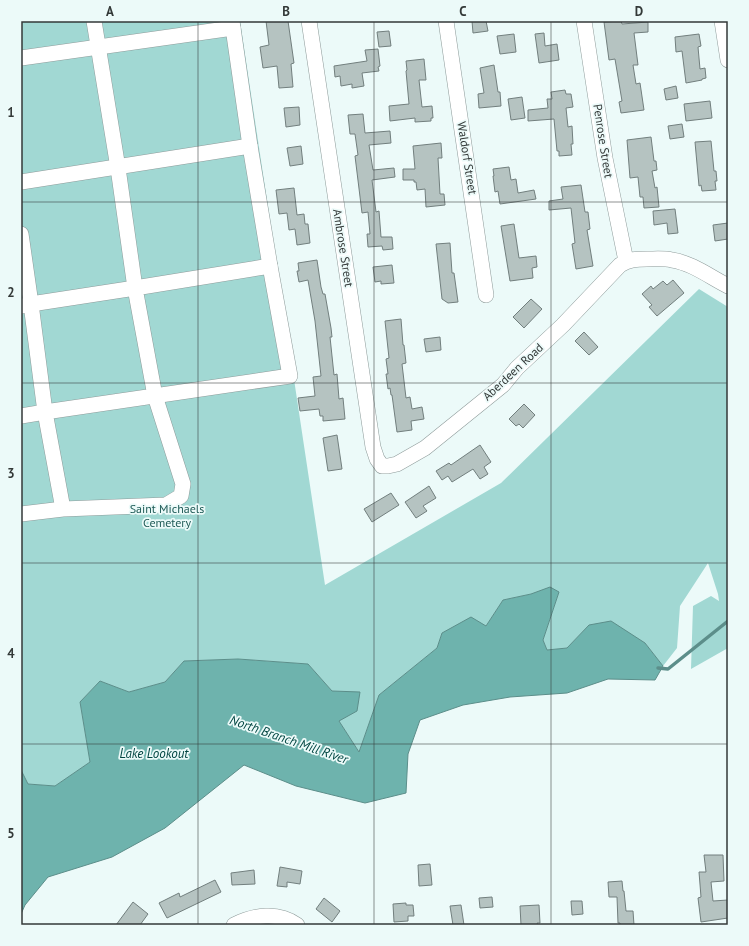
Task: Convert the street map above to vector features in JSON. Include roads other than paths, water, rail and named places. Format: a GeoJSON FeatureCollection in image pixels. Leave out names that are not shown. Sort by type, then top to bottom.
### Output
{"type":"FeatureCollection","features":[{"type":"Feature","properties":{"kind":"street"},"geometry":{"type":"LineString","coordinates":[[21,514],[63,508],[166,505],[181,496],[183,484],[155,396],[135,288],[118,168],[94,21]]}},
{"type":"Feature","properties":{"kind":"street","name":"Ambrose Street"},"geometry":{"type":"LineString","coordinates":[[309,21],[373,448],[380,464],[385,467],[388,466]]}},
{"type":"Feature","properties":{"kind":"street","name":"Waldorf Street"},"geometry":{"type":"LineString","coordinates":[[446,21],[486,295]]}},
{"type":"Feature","properties":{"kind":"street","name":"Penrose Street"},"geometry":{"type":"LineString","coordinates":[[584,21],[605,158],[626,261]]}},
{"type":"Feature","properties":{"kind":"street"},"geometry":{"type":"LineString","coordinates":[[722,21],[728,60]]}},
{"type":"Feature","properties":{"kind":"street"},"geometry":{"type":"LineString","coordinates":[[21,58],[232,25],[250,146],[290,376],[21,416]]}},
{"type":"Feature","properties":{"kind":"street"},"geometry":{"type":"LineString","coordinates":[[21,182],[118,168],[250,146]]}},
{"type":"Feature","properties":{"kind":"street"},"geometry":{"type":"LineString","coordinates":[[21,234],[26,305],[63,508]]}},
{"type":"Feature","properties":{"kind":"street"},"geometry":{"type":"LineString","coordinates":[[626,261],[655,259],[672,260],[690,266],[728,286]]}},
{"type":"Feature","properties":{"kind":"street","name":"Aberdeen Road"},"geometry":{"type":"LineString","coordinates":[[388,466],[402,462],[425,448],[503,384],[517,368],[563,325],[620,265],[626,261]]}},
{"type":"Feature","properties":{"kind":"street"},"geometry":{"type":"LineString","coordinates":[[26,305],[270,266]]}},
{"type":"Feature","properties":{"kind":"street"},"geometry":{"type":"LineString","coordinates":[[234,925],[247,919],[261,916],[282,918],[297,925]]}},
{"type":"Feature","properties":{"kind":"water","name":"Lake Lookout"},"geometry":{"type":"Polygon","coordinates":[[[550,587],[559,592],[543,640],[547,650],[567,648],[589,625],[611,621],[645,643],[663,666],[655,680],[608,679],[567,693],[510,697],[463,705],[420,720],[408,754],[406,793],[365,803],[296,786],[244,765],[165,828],[112,857],[48,877],[25,905],[21,914],[21,770],[28,784],[55,786],[90,762],[80,702],[100,681],[129,692],[165,682],[184,661],[238,659],[308,664],[332,691],[360,692],[357,711],[339,721],[359,752],[379,695],[437,648],[442,633],[471,617],[486,626],[503,600],[531,594],[550,587]]]}},
{"type":"Feature","properties":{"kind":"waterway","name":"North Branch Mill River"},"geometry":{"type":"LineString","coordinates":[[658,668],[668,669],[728,621]]}},
{"type":"Feature","properties":{"kind":"park label","name":"Saint Michaels Cemetery"},"geometry":{"type":"Point","coordinates":[167,516]}}]}
